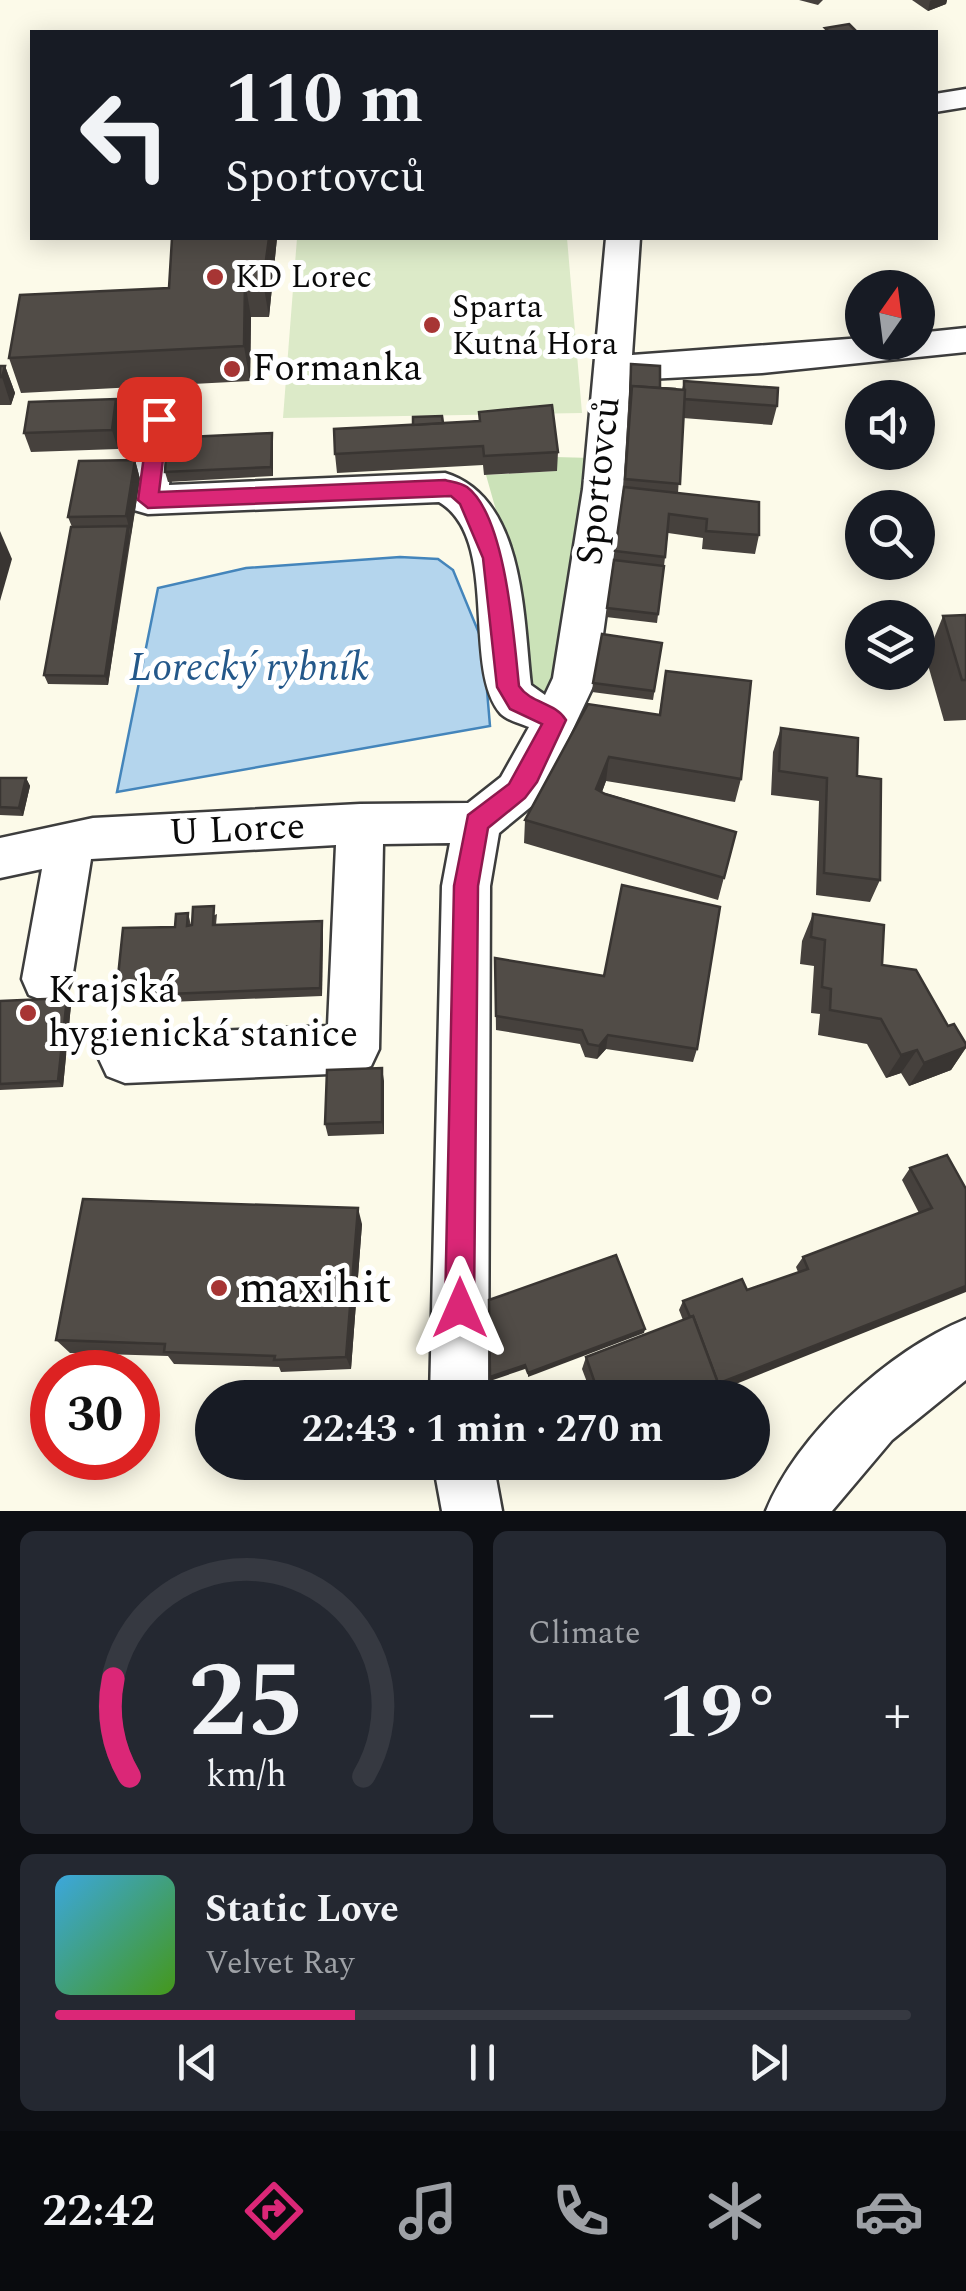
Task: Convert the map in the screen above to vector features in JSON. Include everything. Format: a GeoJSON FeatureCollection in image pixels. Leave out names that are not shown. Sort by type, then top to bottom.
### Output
{"type":"FeatureCollection","features":[{"type":"Feature","properties":{"kind":"street"},"geometry":{"type":"LineString","coordinates":[[938,103],[966,98]]}},
{"type":"Feature","properties":{"kind":"street","name":"Sportovců"},"geometry":{"type":"LineString","coordinates":[[477,822],[517,791],[529,775],[575,678],[602,489],[623,240]]}},
{"type":"Feature","properties":{"kind":"street"},"geometry":{"type":"LineString","coordinates":[[610,369],[762,360],[966,340]]}},
{"type":"Feature","properties":{"kind":"street"},"geometry":{"type":"LineString","coordinates":[[164,394],[153,443],[148,500],[445,487],[458,490],[468,500],[493,558],[508,687],[518,703],[555,720]]}},
{"type":"Feature","properties":{"kind":"street"},"geometry":{"type":"LineString","coordinates":[[458,1380],[465,918],[477,822]]}},
{"type":"Feature","properties":{"kind":"street","name":"U Lorce"},"geometry":{"type":"LineString","coordinates":[[0,858],[93,838],[477,822]]}},
{"type":"Feature","properties":{"kind":"street"},"geometry":{"type":"LineString","coordinates":[[124,1059],[352,1049],[360,824]]}},
{"type":"Feature","properties":{"kind":"street"},"geometry":{"type":"LineString","coordinates":[[47,979],[70,843]]}},
{"type":"Feature","properties":{"kind":"street"},"geometry":{"type":"LineString","coordinates":[[796,1511],[820,1478],[905,1388],[966,1348]]}},
{"type":"Feature","properties":{"kind":"street"},"geometry":{"type":"LineString","coordinates":[[466,1480],[472,1511]]}},
{"type":"Feature","properties":{"kind":"green space","name":"Sparta Kutná Hora"},"geometry":{"type":"Polygon","coordinates":[[[297,240],[567,240],[582,413],[283,418],[297,240]]]}},
{"type":"Feature","properties":{"kind":"green space"},"geometry":{"type":"Polygon","coordinates":[[[555,457],[592,458],[556,680],[543,694],[528,693],[507,549],[486,475],[556,471],[555,457]]]}},
{"type":"Feature","properties":{"kind":"water","name":"Lorecký rybník"},"geometry":{"type":"Polygon","coordinates":[[[400,557],[438,559],[453,570],[483,643],[490,726],[117,792],[158,588],[246,568],[400,557]]]}},
{"type":"Feature","properties":{"kind":"building"},"geometry":{"type":"Polygon","coordinates":[[[849,24],[855,30],[827,30],[849,24]]]}},
{"type":"Feature","properties":{"kind":"building"},"geometry":{"type":"Polygon","coordinates":[[[172,240],[269,240],[263,282],[245,282],[244,346],[9,358],[20,295],[169,288],[172,240]]]}},
{"type":"Feature","properties":{"kind":"building"},"geometry":{"type":"Polygon","coordinates":[[[631,364],[660,366],[660,388],[632,386],[630,404],[631,364]]]}},
{"type":"Feature","properties":{"kind":"building"},"geometry":{"type":"Polygon","coordinates":[[[684,381],[778,388],[777,406],[684,399],[684,381]]]}},
{"type":"Feature","properties":{"kind":"building"},"geometry":{"type":"Polygon","coordinates":[[[632,386],[685,390],[680,484],[625,479],[632,386]]]}},
{"type":"Feature","properties":{"kind":"building"},"geometry":{"type":"Polygon","coordinates":[[[116,399],[112,430],[24,433],[29,402],[116,399]]]}},
{"type":"Feature","properties":{"kind":"building"},"geometry":{"type":"Polygon","coordinates":[[[552,405],[558,452],[484,456],[483,446],[335,454],[334,429],[480,421],[479,412],[552,405]]]}},
{"type":"Feature","properties":{"kind":"building"},"geometry":{"type":"Polygon","coordinates":[[[442,416],[443,423],[413,425],[413,417],[442,416]]]}},
{"type":"Feature","properties":{"kind":"building"},"geometry":{"type":"Polygon","coordinates":[[[272,433],[271,467],[165,472],[167,438],[272,433]]]}},
{"type":"Feature","properties":{"kind":"building"},"geometry":{"type":"Polygon","coordinates":[[[135,460],[126,516],[68,517],[79,461],[135,460]]]}},
{"type":"Feature","properties":{"kind":"building"},"geometry":{"type":"Polygon","coordinates":[[[624,487],[759,502],[759,535],[706,531],[707,519],[669,514],[665,557],[615,551],[624,487]]]}},
{"type":"Feature","properties":{"kind":"building"},"geometry":{"type":"Polygon","coordinates":[[[128,526],[105,676],[44,675],[71,527],[128,526]]]}},
{"type":"Feature","properties":{"kind":"building"},"geometry":{"type":"Polygon","coordinates":[[[614,560],[664,566],[658,614],[607,608],[614,560]]]}},
{"type":"Feature","properties":{"kind":"building"},"geometry":{"type":"Polygon","coordinates":[[[966,615],[966,680],[962,680],[943,616],[966,615]]]}},
{"type":"Feature","properties":{"kind":"building"},"geometry":{"type":"Polygon","coordinates":[[[602,634],[662,643],[654,691],[593,683],[602,634]]]}},
{"type":"Feature","properties":{"kind":"building"},"geometry":{"type":"Polygon","coordinates":[[[666,671],[751,681],[741,779],[609,757],[596,789],[736,832],[724,878],[525,820],[588,704],[660,715],[666,671]]]}},
{"type":"Feature","properties":{"kind":"building"},"geometry":{"type":"Polygon","coordinates":[[[781,728],[858,738],[857,776],[881,779],[880,880],[824,873],[827,778],[779,771],[781,728]]]}},
{"type":"Feature","properties":{"kind":"building"},"geometry":{"type":"Polygon","coordinates":[[[0,778],[26,778],[19,808],[0,807],[0,778]]]}},
{"type":"Feature","properties":{"kind":"building"},"geometry":{"type":"Polygon","coordinates":[[[622,885],[720,907],[697,1049],[608,1035],[599,1046],[588,1044],[582,1030],[496,1016],[495,958],[604,976],[622,885]]]}},
{"type":"Feature","properties":{"kind":"building"},"geometry":{"type":"Polygon","coordinates":[[[214,906],[213,925],[322,921],[320,988],[116,996],[123,928],[175,927],[176,914],[188,913],[187,926],[192,925],[193,907],[214,906]]]}},
{"type":"Feature","properties":{"kind":"building"},"geometry":{"type":"Polygon","coordinates":[[[813,914],[884,925],[882,965],[916,970],[948,1026],[954,1024],[966,1047],[924,1063],[917,1050],[901,1055],[881,1019],[830,1010],[831,989],[822,987],[825,940],[811,937],[813,914]]]}},
{"type":"Feature","properties":{"kind":"building"},"geometry":{"type":"Polygon","coordinates":[[[67,998],[58,1081],[0,1084],[0,1001],[67,998]]]}},
{"type":"Feature","properties":{"kind":"building"},"geometry":{"type":"Polygon","coordinates":[[[382,1068],[382,1122],[325,1124],[327,1070],[382,1068]]]}},
{"type":"Feature","properties":{"kind":"building"},"geometry":{"type":"Polygon","coordinates":[[[947,1155],[966,1189],[966,1286],[727,1380],[717,1380],[693,1316],[690,1317],[683,1301],[742,1279],[747,1290],[808,1269],[803,1257],[932,1208],[910,1168],[947,1155]]]}},
{"type":"Feature","properties":{"kind":"building","name":"maxihit"},"geometry":{"type":"Polygon","coordinates":[[[83,1199],[358,1208],[346,1357],[274,1360],[275,1356],[164,1352],[165,1344],[56,1340],[83,1199]]]}},
{"type":"Feature","properties":{"kind":"building"},"geometry":{"type":"Polygon","coordinates":[[[616,1255],[645,1329],[528,1373],[525,1365],[490,1377],[489,1300],[616,1255]]]}},
{"type":"Feature","properties":{"kind":"building"},"geometry":{"type":"Polygon","coordinates":[[[693,1316],[717,1380],[594,1380],[586,1357],[693,1316]]]}},
{"type":"Feature","properties":{"kind":"place","name":"KD Lorec"},"geometry":{"type":"Point","coordinates":[215,277]}},
{"type":"Feature","properties":{"kind":"place","name":"Sparta Kutná Hora"},"geometry":{"type":"Point","coordinates":[432,325]}},
{"type":"Feature","properties":{"kind":"place","name":"Formanka"},"geometry":{"type":"Point","coordinates":[232,369]}},
{"type":"Feature","properties":{"kind":"place","name":"Krajská hygienická stanice"},"geometry":{"type":"Point","coordinates":[28,1013]}},
{"type":"Feature","properties":{"kind":"place","name":"maxihit"},"geometry":{"type":"Point","coordinates":[219,1288]}},
{"type":"Feature","properties":{"kind":"route"},"geometry":{"type":"LineString","coordinates":[[159,419],[148,500],[445,487],[458,490],[468,500],[493,558],[508,687],[518,703],[555,720],[529,775],[517,791],[477,822],[466,886],[460,1308]]}}]}
